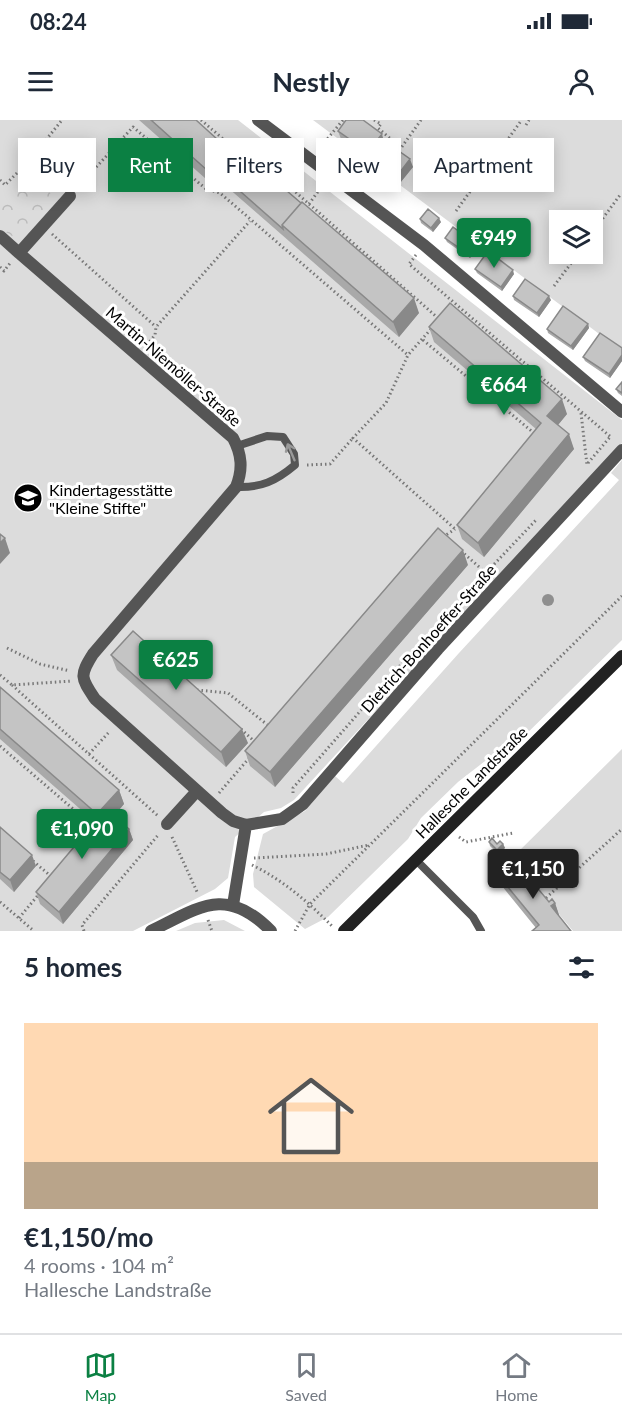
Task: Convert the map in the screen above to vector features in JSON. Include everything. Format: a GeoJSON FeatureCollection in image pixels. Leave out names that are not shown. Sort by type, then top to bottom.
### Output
{"type":"FeatureCollection","features":[{"type":"Feature","properties":{"kind":"main road","name":"Hallesche Landstraße"},"geometry":{"type":"LineString","coordinates":[[344,931],[622,656]]}},
{"type":"Feature","properties":{"kind":"street"},"geometry":{"type":"LineString","coordinates":[[258,120],[316,164]]}},
{"type":"Feature","properties":{"kind":"street"},"geometry":{"type":"LineString","coordinates":[[354,192],[424,245],[622,412]]}},
{"type":"Feature","properties":{"kind":"street"},"geometry":{"type":"LineString","coordinates":[[19,253],[70,196]]}},
{"type":"Feature","properties":{"kind":"street","name":"Martin-Niemöller-Straße"},"geometry":{"type":"LineString","coordinates":[[0,236],[233,438],[242,461],[236,486]]}},
{"type":"Feature","properties":{"kind":"street","name":"Dietrich-Bonhoeffer-Straße"},"geometry":{"type":"LineString","coordinates":[[246,825],[282,819],[303,804],[619,446]]}},
{"type":"Feature","properties":{"kind":"street"},"geometry":{"type":"LineString","coordinates":[[233,905],[246,825],[233,821],[210,803],[95,699],[83,675],[120,621],[236,486]]}},
{"type":"Feature","properties":{"kind":"street"},"geometry":{"type":"LineString","coordinates":[[167,825],[197,790]]}},
{"type":"Feature","properties":{"kind":"street"},"geometry":{"type":"LineString","coordinates":[[151,931],[203,907],[215,904],[233,905],[251,912],[271,931]]}},
{"type":"Feature","properties":{"kind":"lane"},"geometry":{"type":"LineString","coordinates":[[236,486],[256,488],[278,480],[295,465],[294,454],[283,437],[267,436],[237,446]]}},
{"type":"Feature","properties":{"kind":"lane"},"geometry":{"type":"LineString","coordinates":[[416,860],[474,917],[481,931]]}},
{"type":"Feature","properties":{"kind":"path"},"geometry":{"type":"LineString","coordinates":[[47,138],[62,120]]}},
{"type":"Feature","properties":{"kind":"path"},"geometry":{"type":"LineString","coordinates":[[201,120],[237,151],[256,157],[440,319],[408,356],[386,403],[330,464],[295,465]]}},
{"type":"Feature","properties":{"kind":"path"},"geometry":{"type":"LineString","coordinates":[[310,159],[343,120]]}},
{"type":"Feature","properties":{"kind":"path"},"geometry":{"type":"LineString","coordinates":[[374,120],[381,124],[378,128],[401,148],[421,120]]}},
{"type":"Feature","properties":{"kind":"path"},"geometry":{"type":"LineString","coordinates":[[526,125],[529,120]]}},
{"type":"Feature","properties":{"kind":"path"},"geometry":{"type":"LineString","coordinates":[[456,211],[521,122]]}},
{"type":"Feature","properties":{"kind":"path"},"geometry":{"type":"LineString","coordinates":[[65,192],[70,196],[133,127],[206,189],[220,193],[408,356]]}},
{"type":"Feature","properties":{"kind":"path"},"geometry":{"type":"LineString","coordinates":[[0,180],[5,185],[18,171]]}},
{"type":"Feature","properties":{"kind":"path"},"geometry":{"type":"LineString","coordinates":[[309,204],[318,192]]}},
{"type":"Feature","properties":{"kind":"path"},"geometry":{"type":"LineString","coordinates":[[603,218],[620,195]]}},
{"type":"Feature","properties":{"kind":"path"},"geometry":{"type":"LineString","coordinates":[[134,353],[147,345],[155,335],[156,327],[250,221]]}},
{"type":"Feature","properties":{"kind":"path"},"geometry":{"type":"LineString","coordinates":[[43,226],[156,327]]}},
{"type":"Feature","properties":{"kind":"path"},"geometry":{"type":"LineString","coordinates":[[424,245],[409,264],[619,446]]}},
{"type":"Feature","properties":{"kind":"path"},"geometry":{"type":"LineString","coordinates":[[554,286],[570,264]]}},
{"type":"Feature","properties":{"kind":"path"},"geometry":{"type":"LineString","coordinates":[[447,311],[454,303]]}},
{"type":"Feature","properties":{"kind":"path"},"geometry":{"type":"LineString","coordinates":[[422,339],[538,438]]}},
{"type":"Feature","properties":{"kind":"path"},"geometry":{"type":"LineString","coordinates":[[581,411],[587,465]]}},
{"type":"Feature","properties":{"kind":"path"},"geometry":{"type":"LineString","coordinates":[[353,438],[455,529]]}},
{"type":"Feature","properties":{"kind":"path"},"geometry":{"type":"LineString","coordinates":[[436,542],[464,524]]}},
{"type":"Feature","properties":{"kind":"path"},"geometry":{"type":"LineString","coordinates":[[445,535],[486,573]]}},
{"type":"Feature","properties":{"kind":"path"},"geometry":{"type":"LineString","coordinates":[[295,931],[310,904],[622,596]]}},
{"type":"Feature","properties":{"kind":"path"},"geometry":{"type":"LineString","coordinates":[[7,648],[40,664],[83,675]]}},
{"type":"Feature","properties":{"kind":"path"},"geometry":{"type":"LineString","coordinates":[[0,675],[167,825],[212,931]]}},
{"type":"Feature","properties":{"kind":"path"},"geometry":{"type":"LineString","coordinates":[[12,685],[83,675]]}},
{"type":"Feature","properties":{"kind":"path"},"geometry":{"type":"LineString","coordinates":[[204,697],[196,690],[228,693],[274,730]]}},
{"type":"Feature","properties":{"kind":"path"},"geometry":{"type":"LineString","coordinates":[[89,754],[119,721]]}},
{"type":"Feature","properties":{"kind":"path"},"geometry":{"type":"LineString","coordinates":[[236,725],[260,746]]}},
{"type":"Feature","properties":{"kind":"path"},"geometry":{"type":"LineString","coordinates":[[0,746],[95,828],[88,836]]}},
{"type":"Feature","properties":{"kind":"path"},"geometry":{"type":"LineString","coordinates":[[210,803],[253,754]]}},
{"type":"Feature","properties":{"kind":"path"},"geometry":{"type":"LineString","coordinates":[[84,931],[82,925],[167,825]]}},
{"type":"Feature","properties":{"kind":"path"},"geometry":{"type":"LineString","coordinates":[[447,829],[466,842],[513,833]]}},
{"type":"Feature","properties":{"kind":"path"},"geometry":{"type":"LineString","coordinates":[[546,898],[622,829]]}},
{"type":"Feature","properties":{"kind":"path"},"geometry":{"type":"LineString","coordinates":[[240,859],[326,854],[369,845]]}},
{"type":"Feature","properties":{"kind":"path"},"geometry":{"type":"LineString","coordinates":[[26,855],[53,878]]}},
{"type":"Feature","properties":{"kind":"path"},"geometry":{"type":"LineString","coordinates":[[240,859],[272,875],[310,904],[337,931]]}},
{"type":"Feature","properties":{"kind":"path"},"geometry":{"type":"LineString","coordinates":[[19,918],[60,869]]}},
{"type":"Feature","properties":{"kind":"path"},"geometry":{"type":"LineString","coordinates":[[0,902],[34,931]]}},
{"type":"Feature","properties":{"kind":"green space"},"geometry":{"type":"Polygon","coordinates":[[[0,120],[238,120],[261,138],[205,138],[205,192],[304,192],[304,172],[316,181],[316,192],[330,192],[622,420],[622,443],[294,800],[281,808],[264,812],[235,837],[228,878],[215,889],[133,931],[0,931],[0,120]]]}},
{"type":"Feature","properties":{"kind":"green space"},"geometry":{"type":"Polygon","coordinates":[[[313,120],[622,120],[622,351],[401,186],[401,138],[337,138],[313,120]]]}},
{"type":"Feature","properties":{"kind":"green space"},"geometry":{"type":"Polygon","coordinates":[[[18,178],[18,192],[49,192],[56,198],[20,237],[12,236],[0,228],[0,198],[18,178]]]}},
{"type":"Feature","properties":{"kind":"green space"},"geometry":{"type":"Polygon","coordinates":[[[622,460],[622,640],[513,747],[507,744],[458,782],[421,818],[408,839],[328,917],[305,929],[254,887],[253,874],[263,834],[305,811],[335,776],[343,783],[619,480],[611,473],[622,460]]]}},
{"type":"Feature","properties":{"kind":"green space"},"geometry":{"type":"Polygon","coordinates":[[[622,749],[622,931],[573,931],[512,858],[622,749]]]}},
{"type":"Feature","properties":{"kind":"green space"},"geometry":{"type":"Polygon","coordinates":[[[224,920],[245,931],[176,931],[195,923],[224,920]]]}},
{"type":"Feature","properties":{"kind":"building"},"geometry":{"type":"Polygon","coordinates":[[[151,120],[196,120],[216,138],[205,138],[205,168],[193,158],[193,138],[171,138],[151,120]]]}},
{"type":"Feature","properties":{"kind":"building"},"geometry":{"type":"Polygon","coordinates":[[[346,120],[363,120],[382,134],[379,138],[348,138],[338,131],[346,120]]]}},
{"type":"Feature","properties":{"kind":"building"},"geometry":{"type":"Polygon","coordinates":[[[401,153],[410,159],[401,171],[401,153]]]}},
{"type":"Feature","properties":{"kind":"building"},"geometry":{"type":"Polygon","coordinates":[[[241,192],[288,192],[301,203],[282,225],[283,229],[241,192]]]}},
{"type":"Feature","properties":{"kind":"building"},"geometry":{"type":"Polygon","coordinates":[[[302,202],[414,298],[393,322],[282,225],[302,202]]]}},
{"type":"Feature","properties":{"kind":"building"},"geometry":{"type":"Polygon","coordinates":[[[428,209],[439,218],[431,228],[420,219],[428,209]]]}},
{"type":"Feature","properties":{"kind":"building"},"geometry":{"type":"Polygon","coordinates":[[[453,227],[476,244],[468,254],[445,238],[453,227]]]}},
{"type":"Feature","properties":{"kind":"building"},"geometry":{"type":"Polygon","coordinates":[[[488,251],[513,270],[501,287],[475,269],[488,251]]]}},
{"type":"Feature","properties":{"kind":"building"},"geometry":{"type":"Polygon","coordinates":[[[525,279],[549,296],[537,313],[513,296],[525,279]]]}},
{"type":"Feature","properties":{"kind":"building"},"geometry":{"type":"Polygon","coordinates":[[[450,303],[562,399],[547,416],[569,434],[478,543],[457,525],[541,423],[429,327],[450,303]]]}},
{"type":"Feature","properties":{"kind":"building"},"geometry":{"type":"Polygon","coordinates":[[[563,306],[588,324],[571,346],[547,329],[563,306]]]}},
{"type":"Feature","properties":{"kind":"building"},"geometry":{"type":"Polygon","coordinates":[[[600,333],[622,348],[622,355],[609,374],[583,357],[600,333]]]}},
{"type":"Feature","properties":{"kind":"building"},"geometry":{"type":"Polygon","coordinates":[[[622,382],[622,393],[616,389],[622,382]]]}},
{"type":"Feature","properties":{"kind":"building"},"geometry":{"type":"Polygon","coordinates":[[[438,528],[463,550],[270,772],[245,751],[438,528]]]}},
{"type":"Feature","properties":{"kind":"building"},"geometry":{"type":"Polygon","coordinates":[[[133,631],[242,729],[221,752],[111,655],[133,631]]]}},
{"type":"Feature","properties":{"kind":"building"},"geometry":{"type":"Polygon","coordinates":[[[0,687],[119,790],[97,814],[0,729],[0,687]]]}},
{"type":"Feature","properties":{"kind":"building"},"geometry":{"type":"Polygon","coordinates":[[[106,809],[129,829],[59,912],[36,892],[106,809]]]}},
{"type":"Feature","properties":{"kind":"building"},"geometry":{"type":"Polygon","coordinates":[[[0,827],[32,855],[10,880],[0,872],[0,827]]]}},
{"type":"Feature","properties":{"kind":"building"},"geometry":{"type":"Polygon","coordinates":[[[492,838],[497,844],[500,841],[503,844],[497,850],[489,842],[492,838]]]}},
{"type":"Feature","properties":{"kind":"building"},"geometry":{"type":"Polygon","coordinates":[[[515,861],[549,902],[552,899],[555,903],[551,906],[571,931],[532,931],[539,925],[498,875],[515,861]]]}},
{"type":"Feature","properties":{"kind":"place","name":"Kindertagesstätte \"Kleine Stifte\""},"geometry":{"type":"Point","coordinates":[28,498]}}]}
